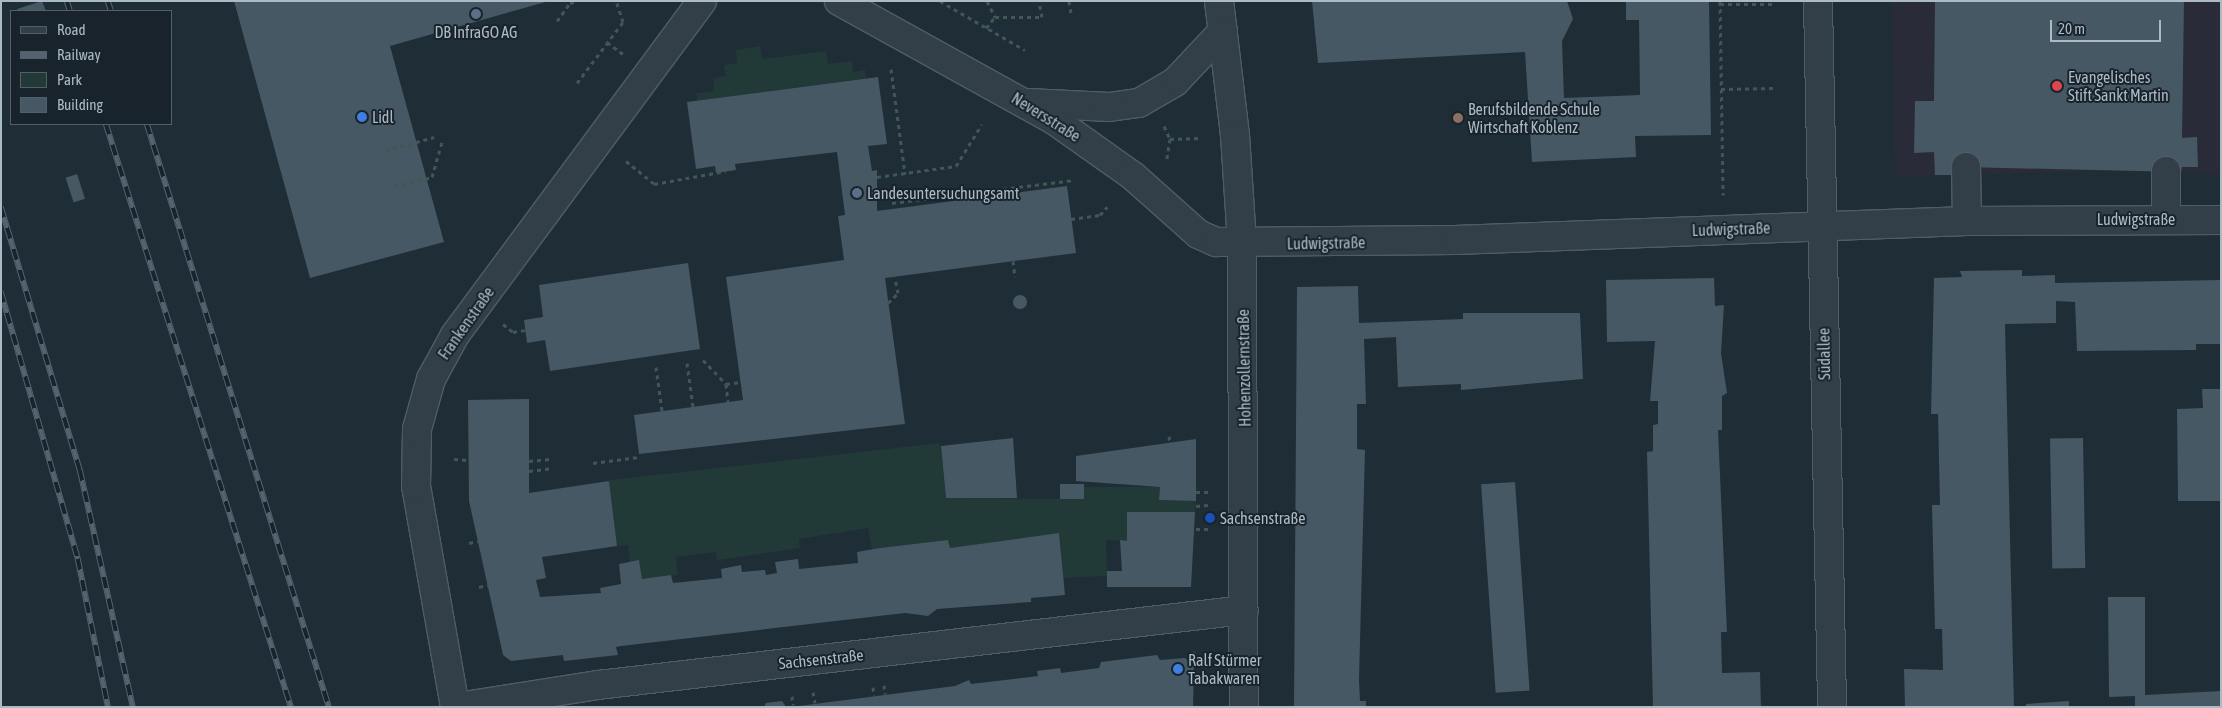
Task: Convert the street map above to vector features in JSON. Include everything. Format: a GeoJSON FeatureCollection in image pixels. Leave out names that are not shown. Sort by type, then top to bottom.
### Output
{"type":"FeatureCollection","features":[{"type":"Feature","properties":{"kind":"street","name":"Frankenstraße"},"geometry":{"type":"LineString","coordinates":[[455,707],[416,486],[417,429],[431,379],[455,335],[702,1]]}},
{"type":"Feature","properties":{"kind":"street","name":"Neversstraße"},"geometry":{"type":"LineString","coordinates":[[839,1],[1025,103],[1114,162],[1198,234],[1216,242],[1242,244]]}},
{"type":"Feature","properties":{"kind":"street","name":"Hohenzollernstraße"},"geometry":{"type":"LineString","coordinates":[[1219,1],[1242,244],[1244,707]]}},
{"type":"Feature","properties":{"kind":"street","name":"Südallee"},"geometry":{"type":"LineString","coordinates":[[1818,1],[1820,226],[1832,707]]}},
{"type":"Feature","properties":{"kind":"street"},"geometry":{"type":"LineString","coordinates":[[1025,103],[1109,107],[1139,103],[1180,79],[1223,31]]}},
{"type":"Feature","properties":{"kind":"street"},"geometry":{"type":"LineString","coordinates":[[1966,167],[1967,221]]}},
{"type":"Feature","properties":{"kind":"street"},"geometry":{"type":"LineString","coordinates":[[2166,171],[2166,218]]}},
{"type":"Feature","properties":{"kind":"street","name":"Ludwigstraße"},"geometry":{"type":"LineString","coordinates":[[1242,244],[1967,221],[2166,218],[2221,220]]}},
{"type":"Feature","properties":{"kind":"street","name":"Sachsenstraße"},"geometry":{"type":"LineString","coordinates":[[459,707],[598,684],[1244,610]]}},
{"type":"Feature","properties":{"kind":"path"},"geometry":{"type":"LineString","coordinates":[[557,21],[570,4],[578,1]]}},
{"type":"Feature","properties":{"kind":"path"},"geometry":{"type":"LineString","coordinates":[[577,83],[623,22],[616,1]]}},
{"type":"Feature","properties":{"kind":"path"},"geometry":{"type":"LineString","coordinates":[[940,1],[1025,50]]}},
{"type":"Feature","properties":{"kind":"path"},"geometry":{"type":"LineString","coordinates":[[987,1],[995,17]]}},
{"type":"Feature","properties":{"kind":"path"},"geometry":{"type":"LineString","coordinates":[[995,17],[1042,18],[1039,1]]}},
{"type":"Feature","properties":{"kind":"path"},"geometry":{"type":"LineString","coordinates":[[1069,1],[1071,13]]}},
{"type":"Feature","properties":{"kind":"path"},"geometry":{"type":"LineString","coordinates":[[1723,195],[1720,3],[1774,4]]}},
{"type":"Feature","properties":{"kind":"path"},"geometry":{"type":"LineString","coordinates":[[986,28],[995,17]]}},
{"type":"Feature","properties":{"kind":"path"},"geometry":{"type":"LineString","coordinates":[[891,69],[905,174]]}},
{"type":"Feature","properties":{"kind":"path"},"geometry":{"type":"LineString","coordinates":[[1722,89],[1776,88]]}},
{"type":"Feature","properties":{"kind":"path"},"geometry":{"type":"LineString","coordinates":[[877,177],[956,166],[982,124]]}},
{"type":"Feature","properties":{"kind":"path"},"geometry":{"type":"LineString","coordinates":[[385,151],[434,137]]}},
{"type":"Feature","properties":{"kind":"path"},"geometry":{"type":"LineString","coordinates":[[1167,159],[1170,139],[1200,138]]}},
{"type":"Feature","properties":{"kind":"path"},"geometry":{"type":"LineString","coordinates":[[394,186],[432,177],[442,141]]}},
{"type":"Feature","properties":{"kind":"path"},"geometry":{"type":"LineString","coordinates":[[625,160],[654,184],[726,172]]}},
{"type":"Feature","properties":{"kind":"path"},"geometry":{"type":"LineString","coordinates":[[892,203],[1073,180]]}},
{"type":"Feature","properties":{"kind":"path"},"geometry":{"type":"LineString","coordinates":[[1071,219],[1100,216],[1107,207]]}},
{"type":"Feature","properties":{"kind":"path"},"geometry":{"type":"LineString","coordinates":[[1013,262],[1015,278]]}},
{"type":"Feature","properties":{"kind":"path"},"geometry":{"type":"LineString","coordinates":[[888,303],[898,294],[895,277]]}},
{"type":"Feature","properties":{"kind":"path"},"geometry":{"type":"LineString","coordinates":[[502,323],[513,332],[525,330]]}},
{"type":"Feature","properties":{"kind":"path"},"geometry":{"type":"LineString","coordinates":[[703,360],[726,384],[728,402]]}},
{"type":"Feature","properties":{"kind":"path"},"geometry":{"type":"LineString","coordinates":[[686,363],[693,407]]}},
{"type":"Feature","properties":{"kind":"path"},"geometry":{"type":"LineString","coordinates":[[656,367],[662,411]]}},
{"type":"Feature","properties":{"kind":"path"},"geometry":{"type":"LineString","coordinates":[[726,384],[741,382]]}},
{"type":"Feature","properties":{"kind":"path"},"geometry":{"type":"LineString","coordinates":[[1169,436],[1170,444]]}},
{"type":"Feature","properties":{"kind":"path"},"geometry":{"type":"LineString","coordinates":[[593,464],[639,457]]}},
{"type":"Feature","properties":{"kind":"path"},"geometry":{"type":"LineString","coordinates":[[454,459],[468,460]]}},
{"type":"Feature","properties":{"kind":"path"},"geometry":{"type":"LineString","coordinates":[[529,460],[551,459]]}},
{"type":"Feature","properties":{"kind":"path"},"geometry":{"type":"LineString","coordinates":[[529,472],[552,468]]}},
{"type":"Feature","properties":{"kind":"path"},"geometry":{"type":"LineString","coordinates":[[1196,492],[1208,492]]}},
{"type":"Feature","properties":{"kind":"path"},"geometry":{"type":"LineString","coordinates":[[1196,506],[1208,505]]}},
{"type":"Feature","properties":{"kind":"path"},"geometry":{"type":"LineString","coordinates":[[1196,529],[1208,529]]}},
{"type":"Feature","properties":{"kind":"path"},"geometry":{"type":"LineString","coordinates":[[469,543],[478,542]]}},
{"type":"Feature","properties":{"kind":"path"},"geometry":{"type":"LineString","coordinates":[[479,587],[488,585]]}},
{"type":"Feature","properties":{"kind":"shaded area","name":"Evangelisches Stift Sankt Martin"},"geometry":{"type":"Polygon","coordinates":[[[1892,1],[2221,1],[2221,175],[2143,170],[1895,177],[1892,1]]]}},
{"type":"Feature","properties":{"kind":"green space"},"geometry":{"type":"Polygon","coordinates":[[[760,46],[762,59],[826,51],[828,64],[852,61],[853,72],[865,70],[866,78],[698,101],[696,93],[714,91],[713,78],[726,76],[724,65],[737,63],[736,50],[760,46]]]}},
{"type":"Feature","properties":{"kind":"green space"},"geometry":{"type":"Polygon","coordinates":[[[940,443],[946,498],[1084,499],[1084,487],[1160,487],[1159,500],[1196,501],[1195,512],[1127,512],[1127,541],[1106,540],[1107,576],[1063,578],[1059,533],[950,548],[948,540],[872,549],[868,528],[799,539],[800,548],[717,560],[716,552],[676,557],[678,575],[642,579],[639,561],[630,562],[628,545],[617,546],[609,480],[940,443]]]}},
{"type":"Feature","properties":{"kind":"building"},"geometry":{"type":"Polygon","coordinates":[[[42,1],[46,10],[18,10],[42,1]]]}},
{"type":"Feature","properties":{"kind":"building"},"geometry":{"type":"Polygon","coordinates":[[[234,1],[549,1],[390,46],[444,242],[310,278],[234,1]]]}},
{"type":"Feature","properties":{"kind":"building"},"geometry":{"type":"Polygon","coordinates":[[[1312,1],[1567,1],[1573,19],[1562,41],[1564,98],[1640,95],[1639,20],[1626,20],[1626,1],[1709,1],[1711,135],[1635,136],[1636,157],[1532,162],[1525,52],[1318,63],[1312,1]]]}},
{"type":"Feature","properties":{"kind":"building","name":"Evangelisches Stift Sankt Martin"},"geometry":{"type":"Polygon","coordinates":[[[1935,1],[2184,1],[2182,138],[2197,137],[2198,167],[2182,167],[2181,172],[1962,167],[1963,175],[1935,175],[1934,152],[1914,153],[1915,101],[1934,101],[1935,1]]]}},
{"type":"Feature","properties":{"kind":"building"},"geometry":{"type":"Polygon","coordinates":[[[878,77],[887,144],[868,146],[872,171],[877,170],[877,211],[1067,186],[1076,253],[885,278],[905,424],[639,454],[634,415],[743,400],[726,277],[844,260],[838,216],[845,215],[837,152],[735,164],[736,170],[716,173],[715,166],[696,169],[687,102],[878,77]]]}},
{"type":"Feature","properties":{"kind":"building"},"geometry":{"type":"Polygon","coordinates":[[[77,174],[85,199],[74,202],[66,178],[77,174]]]}},
{"type":"Feature","properties":{"kind":"building"},"geometry":{"type":"Polygon","coordinates":[[[688,263],[700,349],[550,371],[545,340],[527,343],[524,320],[543,317],[539,285],[688,263]]]}},
{"type":"Feature","properties":{"kind":"building"},"geometry":{"type":"Polygon","coordinates":[[[2022,270],[2022,276],[2055,275],[2055,283],[2221,280],[2221,344],[2196,344],[2196,350],[2077,351],[2075,302],[2056,301],[2056,323],[2005,324],[2014,707],[1905,707],[1904,669],[1943,670],[1942,629],[1935,629],[1932,505],[1940,505],[1938,414],[1931,414],[1934,278],[1962,277],[1960,271],[2022,270]]]}},
{"type":"Feature","properties":{"kind":"building"},"geometry":{"type":"Polygon","coordinates":[[[1714,278],[1715,306],[1724,305],[1721,353],[1727,393],[1722,396],[1722,430],[1718,430],[1727,632],[1721,632],[1722,673],[1760,672],[1761,707],[1653,707],[1647,452],[1653,451],[1653,425],[1658,424],[1658,401],[1650,401],[1655,341],[1607,342],[1606,280],[1714,278]]]}},
{"type":"Feature","properties":{"kind":"building"},"geometry":{"type":"Polygon","coordinates":[[[1358,286],[1359,323],[1463,319],[1463,313],[1580,313],[1583,379],[1461,390],[1461,384],[1398,387],[1396,337],[1364,339],[1366,404],[1357,404],[1357,449],[1365,450],[1359,680],[1360,701],[1366,701],[1366,707],[1294,707],[1297,287],[1358,286]]]}},
{"type":"Feature","properties":{"kind":"building"},"geometry":{"type":"Polygon","coordinates":[[[1017,295],[1023,295],[1027,302],[1023,309],[1017,309],[1013,305],[1013,299],[1017,295]]]}},
{"type":"Feature","properties":{"kind":"building"},"geometry":{"type":"Polygon","coordinates":[[[2202,389],[2221,389],[2221,501],[2178,501],[2177,409],[2203,408],[2202,389]]]}},
{"type":"Feature","properties":{"kind":"building"},"geometry":{"type":"Polygon","coordinates":[[[529,399],[529,493],[609,481],[617,546],[542,557],[546,578],[536,580],[540,597],[601,593],[600,588],[621,584],[619,564],[639,560],[642,579],[671,575],[673,583],[722,578],[721,569],[741,565],[742,572],[765,570],[766,575],[777,573],[775,562],[798,559],[799,569],[858,563],[857,552],[880,548],[948,540],[950,548],[1059,533],[1065,595],[1031,598],[1031,602],[937,609],[928,616],[905,613],[621,646],[616,647],[618,655],[564,661],[563,655],[511,661],[503,655],[469,501],[468,400],[529,399]]]}},
{"type":"Feature","properties":{"kind":"building"},"geometry":{"type":"Polygon","coordinates":[[[1013,438],[1017,498],[946,498],[941,446],[1013,438]]]}},
{"type":"Feature","properties":{"kind":"building"},"geometry":{"type":"Polygon","coordinates":[[[2083,438],[2085,568],[2052,569],[2050,439],[2083,438]]]}},
{"type":"Feature","properties":{"kind":"building"},"geometry":{"type":"Polygon","coordinates":[[[1196,439],[1196,501],[1159,500],[1160,487],[1076,481],[1076,456],[1196,439]]]}},
{"type":"Feature","properties":{"kind":"building"},"geometry":{"type":"Polygon","coordinates":[[[1515,482],[1530,690],[1496,693],[1481,484],[1515,482]]]}},
{"type":"Feature","properties":{"kind":"building"},"geometry":{"type":"Polygon","coordinates":[[[1060,484],[1084,484],[1084,499],[1060,499],[1060,484]]]}},
{"type":"Feature","properties":{"kind":"building"},"geometry":{"type":"Polygon","coordinates":[[[1127,512],[1195,512],[1191,587],[1107,587],[1107,571],[1122,571],[1120,540],[1127,541],[1127,512]]]}},
{"type":"Feature","properties":{"kind":"building"},"geometry":{"type":"Polygon","coordinates":[[[2108,597],[2145,597],[2145,695],[2221,691],[2221,707],[2135,707],[2135,696],[2109,697],[2108,597]]]}},
{"type":"Feature","properties":{"kind":"building"},"geometry":{"type":"Polygon","coordinates":[[[1157,655],[1160,660],[1185,658],[1194,666],[1193,707],[791,707],[955,686],[969,680],[971,684],[1038,676],[1037,671],[1060,668],[1061,673],[1099,668],[1101,662],[1157,655]]]}},
{"type":"Feature","properties":{"kind":"building"},"geometry":{"type":"Polygon","coordinates":[[[782,701],[786,707],[764,707],[766,703],[782,701]]]}},
{"type":"Feature","properties":{"kind":"building"},"geometry":{"type":"Polygon","coordinates":[[[2069,701],[2069,707],[2026,707],[2026,704],[2069,701]]]}},
{"type":"Feature","properties":{"kind":"railway"},"geometry":{"type":"LineString","coordinates":[[67,1],[70,10]]}},
{"type":"Feature","properties":{"kind":"railway"},"geometry":{"type":"LineString","coordinates":[[108,1],[111,10]]}},
{"type":"Feature","properties":{"kind":"railway"},"geometry":{"type":"LineString","coordinates":[[106,125],[291,707]]}},
{"type":"Feature","properties":{"kind":"railway"},"geometry":{"type":"LineString","coordinates":[[147,125],[329,707]]}},
{"type":"Feature","properties":{"kind":"railway"},"geometry":{"type":"LineString","coordinates":[[1,207],[80,470],[133,707]]}},
{"type":"Feature","properties":{"kind":"railway"},"geometry":{"type":"LineString","coordinates":[[1,292],[78,559],[108,707]]}},
{"type":"Feature","properties":{"kind":"place","name":"DB InfraGO AG"},"geometry":{"type":"Point","coordinates":[476,14]}},
{"type":"Feature","properties":{"kind":"place","name":"Evangelisches Stift Sankt Martin"},"geometry":{"type":"Point","coordinates":[2057,86]}},
{"type":"Feature","properties":{"kind":"place","name":"Lidl"},"geometry":{"type":"Point","coordinates":[362,117]}},
{"type":"Feature","properties":{"kind":"place","name":"Berufsbildende Schule Wirtschaft Koblenz"},"geometry":{"type":"Point","coordinates":[1458,118]}},
{"type":"Feature","properties":{"kind":"place","name":"Landesuntersuchungsamt"},"geometry":{"type":"Point","coordinates":[857,193]}},
{"type":"Feature","properties":{"kind":"place","name":"Sachsenstraße"},"geometry":{"type":"Point","coordinates":[1210,518]}},
{"type":"Feature","properties":{"kind":"place","name":"Ralf Stürmer Tabakwaren"},"geometry":{"type":"Point","coordinates":[1178,669]}}]}
